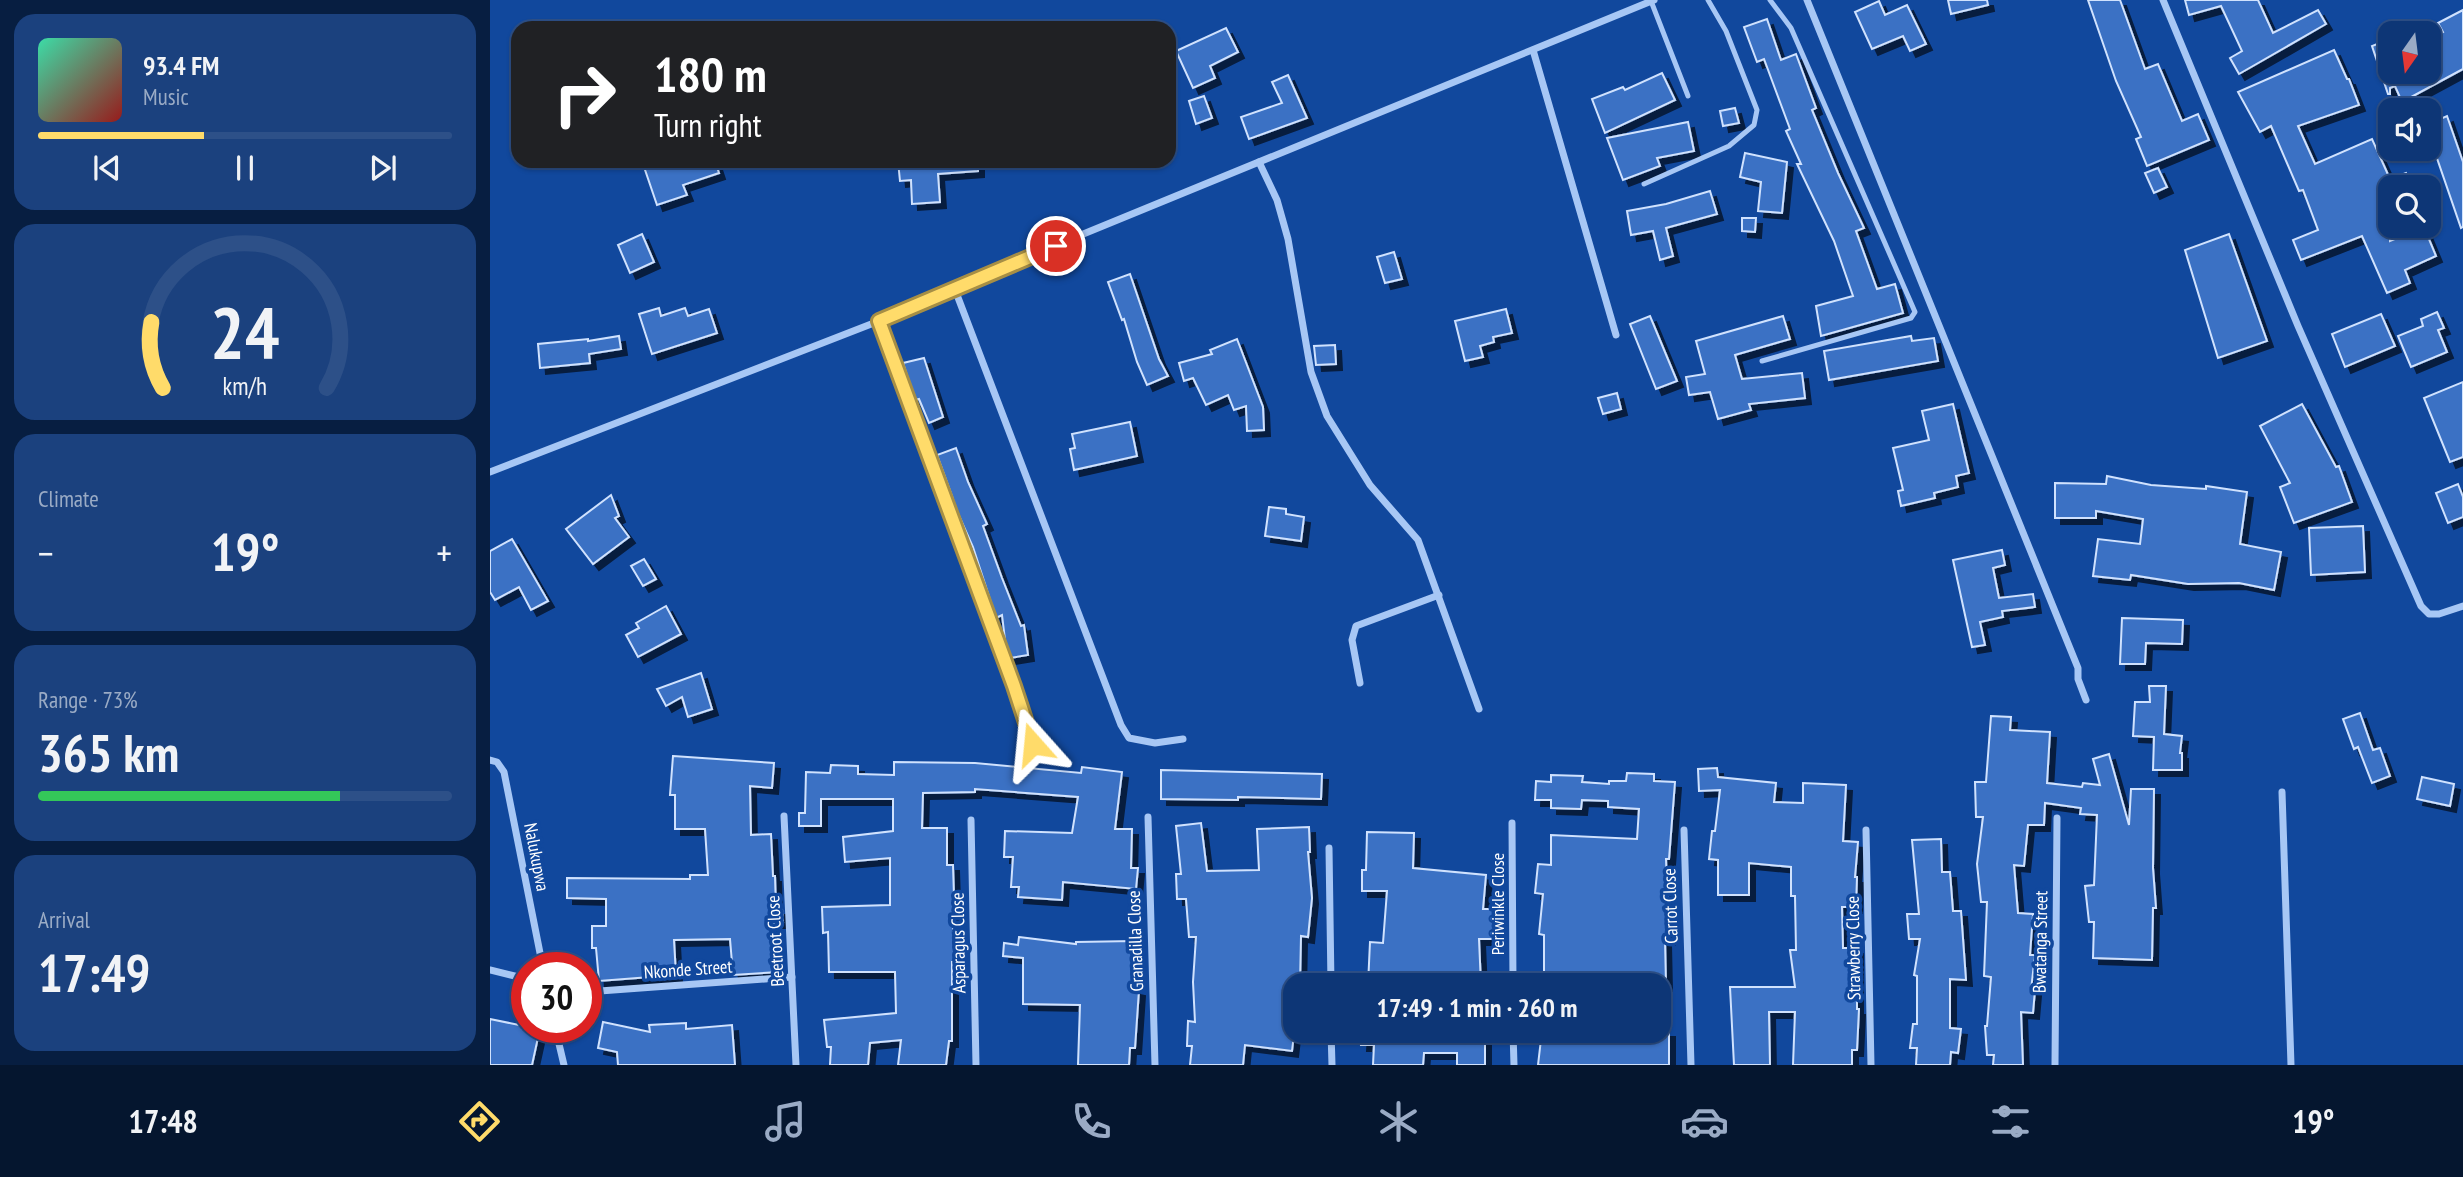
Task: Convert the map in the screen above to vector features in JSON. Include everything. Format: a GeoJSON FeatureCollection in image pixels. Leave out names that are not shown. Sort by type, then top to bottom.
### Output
{"type":"FeatureCollection","features":[{"type":"Feature","properties":{"kind":"street"},"geometry":{"type":"LineString","coordinates":[[1807,0],[2078,668],[2078,679],[2086,700]]}},
{"type":"Feature","properties":{"kind":"street"},"geometry":{"type":"LineString","coordinates":[[2163,0],[2298,326],[2421,606],[2429,614],[2439,614],[2463,606]]}},
{"type":"Feature","properties":{"kind":"street"},"geometry":{"type":"LineString","coordinates":[[490,472],[879,321],[954,287],[1652,1]]}},
{"type":"Feature","properties":{"kind":"street"},"geometry":{"type":"LineString","coordinates":[[1533,50],[1616,335]]}},
{"type":"Feature","properties":{"kind":"street"},"geometry":{"type":"LineString","coordinates":[[1259,162],[1277,200],[1288,239],[1311,372],[1327,416],[1370,485],[1418,540],[1479,709]]}},
{"type":"Feature","properties":{"kind":"street"},"geometry":{"type":"LineString","coordinates":[[954,287],[979,346],[1121,725],[1129,738],[1155,743],[1183,739]]}},
{"type":"Feature","properties":{"kind":"street"},"geometry":{"type":"LineString","coordinates":[[879,321],[1033,744]]}},
{"type":"Feature","properties":{"kind":"street"},"geometry":{"type":"LineString","coordinates":[[1360,684],[1352,640],[1356,626],[1439,595]]}},
{"type":"Feature","properties":{"kind":"street","name":"Nalukupwa"},"geometry":{"type":"LineString","coordinates":[[490,760],[497,762],[504,772],[540,952]]}},
{"type":"Feature","properties":{"kind":"street"},"geometry":{"type":"LineString","coordinates":[[2282,792],[2291,1065]]}},
{"type":"Feature","properties":{"kind":"street","name":"Beetroot Close"},"geometry":{"type":"LineString","coordinates":[[784,816],[796,1065]]}},
{"type":"Feature","properties":{"kind":"street","name":"Granadilla Close"},"geometry":{"type":"LineString","coordinates":[[1148,817],[1155,1065]]}},
{"type":"Feature","properties":{"kind":"street","name":"Bwatanga Street"},"geometry":{"type":"LineString","coordinates":[[2055,1065],[2057,818]]}},
{"type":"Feature","properties":{"kind":"street","name":"Asparagus Close"},"geometry":{"type":"LineString","coordinates":[[971,820],[976,1065]]}},
{"type":"Feature","properties":{"kind":"street","name":"Periwinkle Close"},"geometry":{"type":"LineString","coordinates":[[1512,823],[1513,973]]}},
{"type":"Feature","properties":{"kind":"street","name":"Carrot Close"},"geometry":{"type":"LineString","coordinates":[[1684,830],[1691,1065]]}},
{"type":"Feature","properties":{"kind":"street","name":"Strawberry Close"},"geometry":{"type":"LineString","coordinates":[[1866,830],[1871,1065]]}},
{"type":"Feature","properties":{"kind":"street"},"geometry":{"type":"LineString","coordinates":[[1329,848],[1331,973]]}},
{"type":"Feature","properties":{"kind":"street"},"geometry":{"type":"LineString","coordinates":[[490,970],[511,975]]}},
{"type":"Feature","properties":{"kind":"street","name":"Nkonde Street"},"geometry":{"type":"LineString","coordinates":[[602,991],[792,977]]}},
{"type":"Feature","properties":{"kind":"street"},"geometry":{"type":"LineString","coordinates":[[559,1043],[564,1065]]}},
{"type":"Feature","properties":{"kind":"street"},"geometry":{"type":"LineString","coordinates":[[1331,1043],[1332,1065]]}},
{"type":"Feature","properties":{"kind":"street"},"geometry":{"type":"LineString","coordinates":[[1513,1043],[1514,1065]]}},
{"type":"Feature","properties":{"kind":"lane"},"geometry":{"type":"LineString","coordinates":[[1644,184],[1729,146],[1754,125],[1757,110],[1727,31],[1709,0]]}},
{"type":"Feature","properties":{"kind":"lane"},"geometry":{"type":"LineString","coordinates":[[1762,360],[1911,318],[1915,312],[1791,28],[1770,0]]}},
{"type":"Feature","properties":{"kind":"lane"},"geometry":{"type":"LineString","coordinates":[[1652,1],[1688,96]]}},
{"type":"Feature","properties":{"kind":"building"},"geometry":{"type":"Polygon","coordinates":[[[1948,0],[1987,0],[1988,5],[1951,14],[1948,0]]]}},
{"type":"Feature","properties":{"kind":"building"},"geometry":{"type":"Polygon","coordinates":[[[2088,0],[2120,0],[2145,69],[2158,64],[2182,121],[2198,114],[2209,140],[2147,166],[2136,139],[2141,137],[2116,81],[2088,0]]]}},
{"type":"Feature","properties":{"kind":"building"},"geometry":{"type":"Polygon","coordinates":[[[2185,0],[2258,0],[2273,33],[2318,10],[2326,24],[2239,74],[2230,58],[2242,51],[2221,6],[2189,15],[2185,0]]]}},
{"type":"Feature","properties":{"kind":"building"},"geometry":{"type":"Polygon","coordinates":[[[1879,1],[1885,15],[1907,5],[1926,44],[1910,51],[1903,36],[1872,49],[1855,12],[1879,1]]]}},
{"type":"Feature","properties":{"kind":"building"},"geometry":{"type":"Polygon","coordinates":[[[2463,10],[2463,69],[2441,81],[2443,32],[2441,21],[2463,10]]]}},
{"type":"Feature","properties":{"kind":"building"},"geometry":{"type":"Polygon","coordinates":[[[1767,19],[1781,60],[1796,54],[1816,108],[1812,110],[1864,228],[1856,231],[1877,289],[1895,284],[1903,313],[1821,336],[1816,306],[1853,296],[1834,241],[1797,164],[1801,164],[1786,131],[1790,129],[1764,59],[1757,62],[1744,27],[1767,19]]]}},
{"type":"Feature","properties":{"kind":"building"},"geometry":{"type":"Polygon","coordinates":[[[1226,28],[1238,52],[1210,66],[1215,78],[1193,88],[1176,51],[1226,28]]]}},
{"type":"Feature","properties":{"kind":"building"},"geometry":{"type":"Polygon","coordinates":[[[2378,44],[2378,64],[2372,46],[2378,44]]]}},
{"type":"Feature","properties":{"kind":"building"},"geometry":{"type":"Polygon","coordinates":[[[2334,50],[2359,105],[2298,126],[2315,164],[2372,139],[2378,152],[2378,161],[2382,161],[2388,175],[2378,175],[2378,238],[2390,238],[2390,241],[2397,238],[2429,238],[2436,256],[2405,270],[2410,283],[2387,293],[2362,236],[2301,260],[2293,240],[2318,230],[2303,190],[2299,191],[2271,126],[2260,132],[2238,92],[2334,50]]]}},
{"type":"Feature","properties":{"kind":"building"},"geometry":{"type":"Polygon","coordinates":[[[1662,73],[1675,100],[1605,133],[1592,99],[1623,87],[1625,90],[1662,73]]]}},
{"type":"Feature","properties":{"kind":"building"},"geometry":{"type":"Polygon","coordinates":[[[1288,75],[1307,118],[1249,139],[1241,117],[1282,103],[1272,82],[1288,75]]]}},
{"type":"Feature","properties":{"kind":"building"},"geometry":{"type":"Polygon","coordinates":[[[2385,84],[2435,84],[2409,98],[2400,98],[2395,86],[2390,88],[2388,94],[2385,84]]]}},
{"type":"Feature","properties":{"kind":"building"},"geometry":{"type":"Polygon","coordinates":[[[1204,96],[1212,118],[1196,124],[1189,101],[1204,96]]]}},
{"type":"Feature","properties":{"kind":"building"},"geometry":{"type":"Polygon","coordinates":[[[1735,108],[1739,123],[1723,126],[1720,111],[1735,108]]]}},
{"type":"Feature","properties":{"kind":"building"},"geometry":{"type":"Polygon","coordinates":[[[2447,116],[2463,162],[2461,228],[2438,161],[2441,161],[2441,119],[2447,116]]]}},
{"type":"Feature","properties":{"kind":"building"},"geometry":{"type":"Polygon","coordinates":[[[1688,122],[1694,151],[1657,158],[1660,166],[1623,180],[1607,138],[1688,122]]]}},
{"type":"Feature","properties":{"kind":"building"},"geometry":{"type":"Polygon","coordinates":[[[1745,153],[1787,162],[1782,213],[1758,211],[1761,182],[1740,177],[1745,153]]]}},
{"type":"Feature","properties":{"kind":"building"},"geometry":{"type":"Polygon","coordinates":[[[644,168],[717,168],[719,173],[683,185],[687,195],[657,205],[644,168]]]}},
{"type":"Feature","properties":{"kind":"building"},"geometry":{"type":"Polygon","coordinates":[[[899,168],[978,168],[978,171],[938,174],[940,202],[912,204],[911,180],[900,181],[899,168]]]}},
{"type":"Feature","properties":{"kind":"building"},"geometry":{"type":"Polygon","coordinates":[[[2158,168],[2167,187],[2154,193],[2145,173],[2158,168]]]}},
{"type":"Feature","properties":{"kind":"building"},"geometry":{"type":"Polygon","coordinates":[[[1710,191],[1717,214],[1666,228],[1673,256],[1660,260],[1653,231],[1631,235],[1627,211],[1666,204],[1710,191]]]}},
{"type":"Feature","properties":{"kind":"building"},"geometry":{"type":"Polygon","coordinates":[[[1742,218],[1756,218],[1755,232],[1742,231],[1742,218]]]}},
{"type":"Feature","properties":{"kind":"building"},"geometry":{"type":"Polygon","coordinates":[[[642,234],[654,262],[630,273],[618,245],[642,234]]]}},
{"type":"Feature","properties":{"kind":"building"},"geometry":{"type":"Polygon","coordinates":[[[2229,234],[2267,341],[2218,358],[2185,250],[2229,234]]]}},
{"type":"Feature","properties":{"kind":"building"},"geometry":{"type":"Polygon","coordinates":[[[1394,252],[1402,279],[1385,283],[1377,257],[1394,252]]]}},
{"type":"Feature","properties":{"kind":"building"},"geometry":{"type":"Polygon","coordinates":[[[1130,274],[1159,359],[1168,376],[1147,385],[1108,282],[1130,274]]]}},
{"type":"Feature","properties":{"kind":"building"},"geometry":{"type":"Polygon","coordinates":[[[659,308],[661,316],[685,308],[688,316],[709,309],[717,333],[652,354],[639,314],[659,308]]]}},
{"type":"Feature","properties":{"kind":"building"},"geometry":{"type":"Polygon","coordinates":[[[1506,309],[1512,333],[1493,337],[1494,342],[1480,346],[1483,357],[1465,361],[1455,321],[1506,309]]]}},
{"type":"Feature","properties":{"kind":"building"},"geometry":{"type":"Polygon","coordinates":[[[2437,312],[2444,328],[2438,330],[2447,352],[2411,367],[2398,336],[2423,326],[2421,319],[2437,312]]]}},
{"type":"Feature","properties":{"kind":"building"},"geometry":{"type":"Polygon","coordinates":[[[2381,314],[2395,346],[2345,367],[2332,334],[2381,314]]]}},
{"type":"Feature","properties":{"kind":"building"},"geometry":{"type":"Polygon","coordinates":[[[1650,316],[1677,381],[1656,389],[1630,324],[1650,316]]]}},
{"type":"Feature","properties":{"kind":"building"},"geometry":{"type":"Polygon","coordinates":[[[1783,316],[1790,339],[1735,355],[1742,379],[1802,373],[1805,398],[1749,404],[1751,410],[1718,419],[1710,392],[1689,395],[1686,377],[1705,374],[1696,341],[1783,316]]]}},
{"type":"Feature","properties":{"kind":"building"},"geometry":{"type":"Polygon","coordinates":[[[619,336],[621,349],[589,354],[590,363],[540,368],[538,344],[619,336]]]}},
{"type":"Feature","properties":{"kind":"building"},"geometry":{"type":"Polygon","coordinates":[[[1911,336],[1912,341],[1934,338],[1938,361],[1829,380],[1824,351],[1911,336]]]}},
{"type":"Feature","properties":{"kind":"building"},"geometry":{"type":"Polygon","coordinates":[[[1237,339],[1263,407],[1264,430],[1247,431],[1246,406],[1234,410],[1228,395],[1206,405],[1193,378],[1184,381],[1179,363],[1212,354],[1210,350],[1237,339]]]}},
{"type":"Feature","properties":{"kind":"building"},"geometry":{"type":"Polygon","coordinates":[[[1335,345],[1336,364],[1316,365],[1314,346],[1335,345]]]}},
{"type":"Feature","properties":{"kind":"building"},"geometry":{"type":"Polygon","coordinates":[[[924,358],[943,417],[929,423],[919,399],[915,400],[903,363],[924,358]]]}},
{"type":"Feature","properties":{"kind":"building"},"geometry":{"type":"Polygon","coordinates":[[[2463,382],[2463,457],[2450,462],[2424,398],[2463,382]]]}},
{"type":"Feature","properties":{"kind":"building"},"geometry":{"type":"Polygon","coordinates":[[[1617,393],[1621,409],[1603,414],[1598,398],[1617,393]]]}},
{"type":"Feature","properties":{"kind":"building"},"geometry":{"type":"Polygon","coordinates":[[[1953,404],[1969,473],[1956,476],[1958,487],[1934,493],[1935,498],[1901,506],[1898,491],[1903,490],[1893,448],[1929,440],[1922,411],[1953,404]]]}},
{"type":"Feature","properties":{"kind":"building"},"geometry":{"type":"Polygon","coordinates":[[[2302,404],[2336,467],[2339,466],[2352,502],[2294,523],[2280,487],[2290,483],[2260,426],[2302,404]]]}},
{"type":"Feature","properties":{"kind":"building"},"geometry":{"type":"Polygon","coordinates":[[[1130,422],[1137,456],[1074,470],[1070,449],[1075,448],[1072,434],[1130,422]]]}},
{"type":"Feature","properties":{"kind":"building"},"geometry":{"type":"Polygon","coordinates":[[[956,448],[987,524],[983,526],[1002,578],[1021,626],[1024,625],[1028,655],[1010,658],[1006,648],[1002,615],[996,618],[973,547],[952,500],[937,455],[956,448]]]}},
{"type":"Feature","properties":{"kind":"building"},"geometry":{"type":"Polygon","coordinates":[[[2107,476],[2151,485],[2206,489],[2206,486],[2247,492],[2240,544],[2281,552],[2274,590],[2239,583],[2188,584],[2131,575],[2130,580],[2093,576],[2098,539],[2140,544],[2143,519],[2096,511],[2096,518],[2055,518],[2055,483],[2106,484],[2107,476]]]}},
{"type":"Feature","properties":{"kind":"building"},"geometry":{"type":"Polygon","coordinates":[[[2458,484],[2463,497],[2463,517],[2448,523],[2436,493],[2458,484]]]}},
{"type":"Feature","properties":{"kind":"building"},"geometry":{"type":"Polygon","coordinates":[[[611,495],[619,516],[615,518],[629,537],[593,564],[566,529],[611,495]]]}},
{"type":"Feature","properties":{"kind":"building"},"geometry":{"type":"Polygon","coordinates":[[[1269,507],[1286,509],[1286,514],[1304,517],[1301,541],[1265,536],[1269,507]]]}},
{"type":"Feature","properties":{"kind":"building"},"geometry":{"type":"Polygon","coordinates":[[[2363,526],[2365,572],[2311,575],[2309,528],[2363,526]]]}},
{"type":"Feature","properties":{"kind":"building"},"geometry":{"type":"Polygon","coordinates":[[[512,539],[548,601],[531,610],[519,587],[495,600],[490,592],[490,551],[512,539]]]}},
{"type":"Feature","properties":{"kind":"building"},"geometry":{"type":"Polygon","coordinates":[[[2002,550],[2005,565],[1993,568],[1999,598],[2033,594],[2035,607],[2002,611],[2003,617],[1980,622],[1985,645],[1972,647],[1953,560],[2002,550]]]}},
{"type":"Feature","properties":{"kind":"building"},"geometry":{"type":"Polygon","coordinates":[[[644,559],[656,579],[643,586],[631,566],[644,559]]]}},
{"type":"Feature","properties":{"kind":"building"},"geometry":{"type":"Polygon","coordinates":[[[666,606],[681,634],[638,657],[626,635],[639,628],[636,623],[666,606]]]}},
{"type":"Feature","properties":{"kind":"building"},"geometry":{"type":"Polygon","coordinates":[[[2122,618],[2183,620],[2182,644],[2146,643],[2145,664],[2120,664],[2122,618]]]}},
{"type":"Feature","properties":{"kind":"building"},"geometry":{"type":"Polygon","coordinates":[[[701,673],[712,709],[688,717],[682,697],[666,706],[657,689],[701,673]]]}},
{"type":"Feature","properties":{"kind":"building"},"geometry":{"type":"Polygon","coordinates":[[[2149,686],[2166,686],[2164,734],[2182,736],[2182,770],[2153,770],[2154,737],[2133,736],[2135,702],[2150,702],[2149,686]]]}},
{"type":"Feature","properties":{"kind":"building"},"geometry":{"type":"Polygon","coordinates":[[[2360,713],[2373,750],[2380,748],[2390,776],[2372,783],[2358,747],[2354,749],[2343,719],[2360,713]]]}},
{"type":"Feature","properties":{"kind":"building"},"geometry":{"type":"Polygon","coordinates":[[[1991,716],[2011,717],[2010,730],[2050,732],[2047,783],[2082,787],[2083,783],[2100,785],[2093,759],[2109,754],[2129,825],[2131,789],[2154,789],[2153,868],[2156,908],[2153,908],[2152,960],[2093,958],[2094,922],[2089,922],[2085,886],[2094,885],[2097,815],[2080,814],[2081,808],[2045,803],[2044,825],[2028,825],[2024,866],[2014,865],[2018,913],[2033,914],[2030,955],[2035,955],[2031,990],[2035,990],[2033,1013],[2021,1012],[2023,1065],[1993,1065],[1994,1055],[1987,1055],[1985,1026],[1991,977],[1984,976],[1987,902],[1981,902],[1977,864],[1983,817],[1976,817],[1975,782],[1986,782],[1991,716]]]}},
{"type":"Feature","properties":{"kind":"building"},"geometry":{"type":"Polygon","coordinates":[[[673,756],[774,763],[772,788],[750,786],[751,835],[771,834],[776,909],[782,909],[783,922],[774,922],[778,972],[733,975],[730,939],[674,940],[676,975],[602,981],[602,952],[592,948],[592,926],[606,926],[606,899],[567,898],[567,878],[690,879],[690,875],[708,875],[705,829],[675,829],[675,795],[670,795],[673,756]]]}},
{"type":"Feature","properties":{"kind":"building"},"geometry":{"type":"Polygon","coordinates":[[[894,762],[975,763],[1081,773],[1082,767],[1122,772],[1115,829],[1132,829],[1131,868],[1138,868],[1136,889],[1063,882],[1062,900],[1018,897],[1019,887],[1011,887],[1013,857],[1004,857],[1005,831],[1072,833],[1078,797],[975,789],[975,792],[923,793],[922,828],[947,828],[947,865],[953,865],[953,928],[957,962],[952,962],[952,1041],[949,1041],[946,1065],[898,1065],[901,1040],[870,1043],[868,1065],[830,1065],[831,1047],[827,1047],[824,1020],[896,1013],[895,972],[829,972],[828,932],[823,933],[822,907],[890,905],[890,858],[845,862],[843,837],[893,831],[893,799],[821,799],[821,826],[799,826],[799,813],[805,813],[806,772],[830,773],[831,765],[858,766],[858,774],[894,775],[894,762]]]}},
{"type":"Feature","properties":{"kind":"building"},"geometry":{"type":"Polygon","coordinates":[[[1717,768],[1718,777],[1776,783],[1774,802],[1803,803],[1803,783],[1846,785],[1843,841],[1858,842],[1856,907],[1842,907],[1843,948],[1857,948],[1859,1009],[1857,1050],[1852,1050],[1852,1065],[1793,1065],[1795,1012],[1769,1012],[1770,1065],[1734,1065],[1730,987],[1795,987],[1790,950],[1796,950],[1795,896],[1791,896],[1791,867],[1749,863],[1749,895],[1718,895],[1718,860],[1709,859],[1720,790],[1699,791],[1698,769],[1717,768]]]}},
{"type":"Feature","properties":{"kind":"building"},"geometry":{"type":"Polygon","coordinates":[[[1161,770],[1322,774],[1321,799],[1161,799],[1161,770]]]}},
{"type":"Feature","properties":{"kind":"building"},"geometry":{"type":"Polygon","coordinates":[[[1627,773],[1654,774],[1654,781],[1675,782],[1669,859],[1666,859],[1669,939],[1665,939],[1666,973],[1544,973],[1544,935],[1539,934],[1543,894],[1535,893],[1538,864],[1551,865],[1551,835],[1637,839],[1639,809],[1608,807],[1608,801],[1582,800],[1581,809],[1551,808],[1551,800],[1535,800],[1536,781],[1551,782],[1551,775],[1583,776],[1582,782],[1609,784],[1609,781],[1626,781],[1627,773]]]}},
{"type":"Feature","properties":{"kind":"building"},"geometry":{"type":"Polygon","coordinates":[[[2422,777],[2454,784],[2450,806],[2417,799],[2422,777]]]}},
{"type":"Feature","properties":{"kind":"building"},"geometry":{"type":"Polygon","coordinates":[[[1201,823],[1207,871],[1259,870],[1257,829],[1309,827],[1312,898],[1308,937],[1301,936],[1300,973],[1283,973],[1283,1043],[1293,1043],[1292,1051],[1245,1045],[1243,1065],[1190,1065],[1192,1046],[1187,1046],[1188,1021],[1195,1022],[1193,982],[1196,937],[1189,937],[1186,899],[1177,899],[1176,874],[1181,874],[1176,826],[1201,823]]]}},
{"type":"Feature","properties":{"kind":"building"},"geometry":{"type":"Polygon","coordinates":[[[1367,832],[1414,833],[1413,868],[1486,875],[1483,909],[1494,909],[1493,939],[1479,939],[1480,973],[1369,973],[1370,942],[1383,943],[1387,891],[1362,891],[1362,870],[1366,870],[1367,832]]]}},
{"type":"Feature","properties":{"kind":"building"},"geometry":{"type":"Polygon","coordinates":[[[1941,839],[1942,872],[1950,872],[1953,911],[1961,911],[1966,980],[1950,979],[1950,1028],[1961,1029],[1958,1053],[1951,1052],[1950,1065],[1916,1065],[1917,1048],[1910,1048],[1913,1024],[1917,1024],[1917,976],[1914,975],[1920,939],[1909,939],[1907,914],[1919,914],[1912,840],[1941,839]]]}},
{"type":"Feature","properties":{"kind":"building"},"geometry":{"type":"Polygon","coordinates":[[[1019,937],[1076,944],[1134,941],[1134,989],[1139,990],[1135,1048],[1130,1048],[1129,1065],[1078,1065],[1080,1005],[1023,1004],[1023,958],[1003,956],[1004,943],[1018,945],[1019,937]]]}},
{"type":"Feature","properties":{"kind":"building"},"geometry":{"type":"Polygon","coordinates":[[[490,1019],[511,1023],[511,1043],[537,1043],[532,1065],[490,1065],[490,1019]]]}},
{"type":"Feature","properties":{"kind":"building"},"geometry":{"type":"Polygon","coordinates":[[[603,1022],[650,1032],[649,1025],[686,1023],[686,1029],[732,1025],[735,1065],[618,1065],[617,1052],[598,1048],[599,1043],[602,1043],[603,1022]]]}},
{"type":"Feature","properties":{"kind":"building"},"geometry":{"type":"Polygon","coordinates":[[[1485,1043],[1485,1065],[1457,1065],[1457,1053],[1424,1053],[1423,1065],[1373,1065],[1374,1045],[1361,1045],[1485,1043]]]}},
{"type":"Feature","properties":{"kind":"building"},"geometry":{"type":"Polygon","coordinates":[[[1541,1043],[1669,1043],[1669,1065],[1538,1065],[1541,1043]]]}},
{"type":"Feature","properties":{"kind":"route"},"geometry":{"type":"LineString","coordinates":[[1033,744],[879,321],[1056,246]]}}]}
